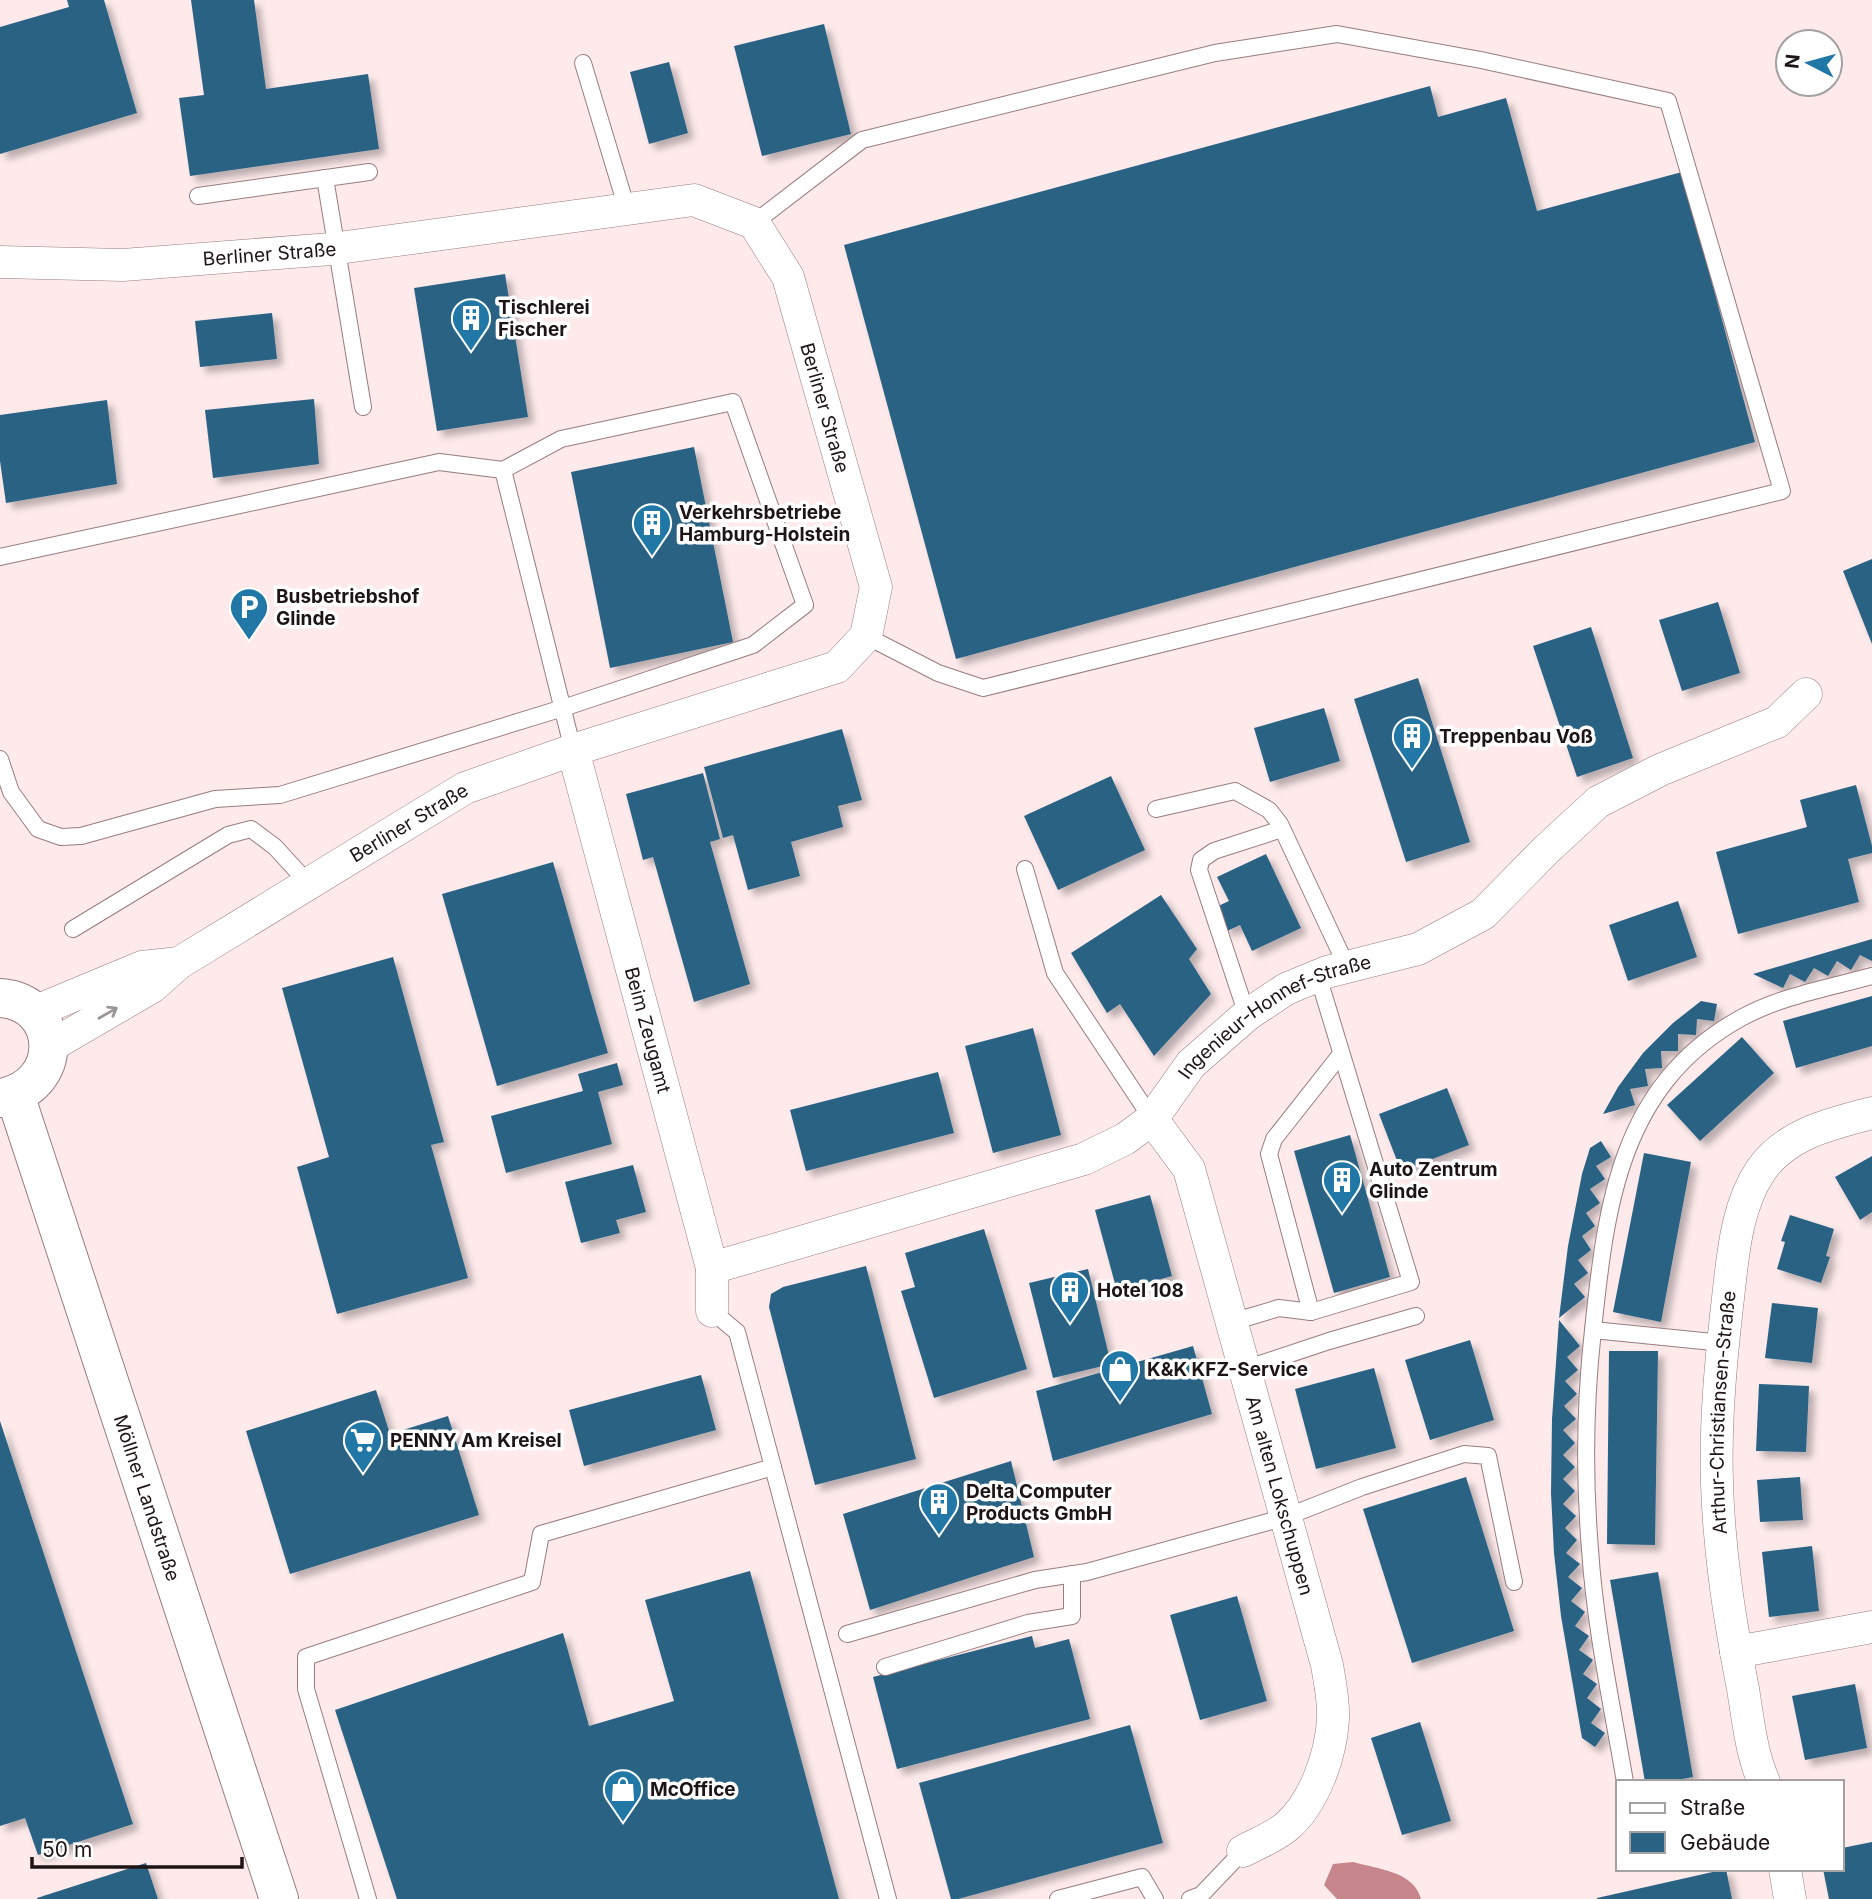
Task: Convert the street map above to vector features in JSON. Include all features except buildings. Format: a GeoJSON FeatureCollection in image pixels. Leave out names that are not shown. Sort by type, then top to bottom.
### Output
{"type":"FeatureCollection","features":[{"type":"Feature","properties":{"kind":"main road"},"geometry":{"type":"LineString","coordinates":[[7,1097],[28,1088],[39,1077],[46,1063],[48,1047],[42,1023],[17,1005]]}},
{"type":"Feature","properties":{"kind":"main road","name":"Möllner Landstraße"},"geometry":{"type":"LineString","coordinates":[[7,1097],[279,1899]]}},
{"type":"Feature","properties":{"kind":"street","name":"Berliner Straße"},"geometry":{"type":"LineString","coordinates":[[0,262],[123,265],[337,248],[694,200],[754,223],[788,277],[876,587],[866,636],[837,667],[573,750],[465,788],[179,964],[152,988],[48,1047]]}},
{"type":"Feature","properties":{"kind":"street","name":"Ingenieur-Honnef-Straße"},"geometry":{"type":"LineString","coordinates":[[712,1268],[1084,1159],[1125,1139],[1152,1119],[1191,1064],[1247,1015],[1286,989],[1332,972],[1418,949],[1483,914],[1598,802],[1660,770],[1777,722],[1806,694]]}},
{"type":"Feature","properties":{"kind":"street","name":"Beim Zeugamt"},"geometry":{"type":"LineString","coordinates":[[573,750],[712,1268],[712,1311]]}},
{"type":"Feature","properties":{"kind":"street","name":"Berliner Straße"},"geometry":{"type":"LineString","coordinates":[[17,1005],[142,967],[179,964]]}},
{"type":"Feature","properties":{"kind":"street","name":"Arthur-Christiansen-Straße"},"geometry":{"type":"LineString","coordinates":[[1759,1780],[1721,1557],[1717,1483],[1717,1409],[1737,1234],[1745,1201],[1755,1181],[1773,1157],[1797,1138],[1825,1126],[1872,1113]]}},
{"type":"Feature","properties":{"kind":"street","name":"Am alten Lokschuppen"},"geometry":{"type":"LineString","coordinates":[[1152,1119],[1189,1169],[1327,1665],[1333,1721],[1323,1768],[1308,1804],[1285,1828],[1243,1851]]}},
{"type":"Feature","properties":{"kind":"street"},"geometry":{"type":"LineString","coordinates":[[1736,1652],[1872,1627]]}},
{"type":"Feature","properties":{"kind":"street"},"geometry":{"type":"LineString","coordinates":[[1784,1871],[1790,1899]]}},
{"type":"Feature","properties":{"kind":"lane"},"geometry":{"type":"LineString","coordinates":[[754,223],[862,140],[1215,53],[1337,34],[1481,60],[1668,101],[1782,491],[983,688],[938,673],[866,636]]}},
{"type":"Feature","properties":{"kind":"lane"},"geometry":{"type":"LineString","coordinates":[[583,63],[626,209]]}},
{"type":"Feature","properties":{"kind":"lane"},"geometry":{"type":"LineString","coordinates":[[198,196],[369,172]]}},
{"type":"Feature","properties":{"kind":"lane"},"geometry":{"type":"LineString","coordinates":[[325,177],[363,407]]}},
{"type":"Feature","properties":{"kind":"lane"},"geometry":{"type":"LineString","coordinates":[[0,557],[439,462],[503,470],[561,439],[733,402],[805,605],[753,645],[563,708],[280,795],[215,799],[81,836],[61,837],[38,829],[11,792],[0,759]]}},
{"type":"Feature","properties":{"kind":"lane"},"geometry":{"type":"LineString","coordinates":[[503,470],[573,750]]}},
{"type":"Feature","properties":{"kind":"lane"},"geometry":{"type":"LineString","coordinates":[[1156,809],[1234,791],[1269,810],[1282,829],[1332,972],[1341,1054],[1411,1282],[1311,1312],[1279,1308],[1232,1322]]}},
{"type":"Feature","properties":{"kind":"lane"},"geometry":{"type":"LineString","coordinates":[[73,929],[228,835],[251,829],[275,847],[308,883]]}},
{"type":"Feature","properties":{"kind":"lane"},"geometry":{"type":"LineString","coordinates":[[1247,1015],[1199,870],[1201,860],[1214,851],[1282,829]]}},
{"type":"Feature","properties":{"kind":"lane"},"geometry":{"type":"LineString","coordinates":[[1025,869],[1055,973],[1152,1119]]}},
{"type":"Feature","properties":{"kind":"lane"},"geometry":{"type":"LineString","coordinates":[[1625,1780],[1601,1644],[1590,1550],[1587,1435],[1593,1329],[1604,1244],[1618,1174],[1639,1122],[1670,1076],[1696,1050],[1741,1018],[1776,1003],[1872,975]]}},
{"type":"Feature","properties":{"kind":"lane"},"geometry":{"type":"LineString","coordinates":[[1311,1312],[1269,1154],[1274,1139],[1341,1054]]}},
{"type":"Feature","properties":{"kind":"lane"},"geometry":{"type":"LineString","coordinates":[[712,1311],[737,1332],[888,1899]]}},
{"type":"Feature","properties":{"kind":"lane"},"geometry":{"type":"LineString","coordinates":[[1245,1369],[1416,1316]]}},
{"type":"Feature","properties":{"kind":"lane"},"geometry":{"type":"LineString","coordinates":[[1593,1329],[1723,1343]]}},
{"type":"Feature","properties":{"kind":"lane"},"geometry":{"type":"LineString","coordinates":[[847,1634],[1035,1580],[1072,1574],[1286,1517],[1464,1454],[1488,1456],[1514,1582]]}},
{"type":"Feature","properties":{"kind":"lane"},"geometry":{"type":"LineString","coordinates":[[368,1899],[306,1689],[306,1657],[532,1582],[541,1534],[773,1467]]}},
{"type":"Feature","properties":{"kind":"lane"},"geometry":{"type":"LineString","coordinates":[[885,1667],[1028,1623],[1072,1616],[1072,1574]]}},
{"type":"Feature","properties":{"kind":"lane"},"geometry":{"type":"LineString","coordinates":[[1190,1899],[1201,1895],[1243,1851]]}},
{"type":"Feature","properties":{"kind":"lane"},"geometry":{"type":"LineString","coordinates":[[1058,1899],[1142,1877],[1155,1899]]}},
{"type":"Feature","properties":{"kind":"shaded area"},"geometry":{"type":"Polygon","coordinates":[[[1353,1862],[1403,1877],[1411,1882],[1421,1899],[1337,1899],[1324,1885],[1333,1864],[1353,1862]]]}},
{"type":"Feature","properties":{"kind":"place","name":"Tischlerei Fischer"},"geometry":{"type":"Point","coordinates":[471,352]}},
{"type":"Feature","properties":{"kind":"place","name":"Verkehrsbetriebe Hamburg-Holstein"},"geometry":{"type":"Point","coordinates":[652,557]}},
{"type":"Feature","properties":{"kind":"place","name":"Busbetriebshof Glinde"},"geometry":{"type":"Point","coordinates":[249,641]}},
{"type":"Feature","properties":{"kind":"place","name":"Treppenbau Voß"},"geometry":{"type":"Point","coordinates":[1412,770]}},
{"type":"Feature","properties":{"kind":"place","name":"Auto Zentrum Glinde"},"geometry":{"type":"Point","coordinates":[1342,1214]}},
{"type":"Feature","properties":{"kind":"place","name":"Hotel 108"},"geometry":{"type":"Point","coordinates":[1070,1324]}},
{"type":"Feature","properties":{"kind":"place","name":"K&K KFZ-Service"},"geometry":{"type":"Point","coordinates":[1120,1403]}},
{"type":"Feature","properties":{"kind":"place","name":"PENNY Am Kreisel"},"geometry":{"type":"Point","coordinates":[363,1474]}},
{"type":"Feature","properties":{"kind":"place","name":"Delta Computer Products GmbH"},"geometry":{"type":"Point","coordinates":[939,1536]}},
{"type":"Feature","properties":{"kind":"place","name":"McOffice"},"geometry":{"type":"Point","coordinates":[623,1823]}}]}
